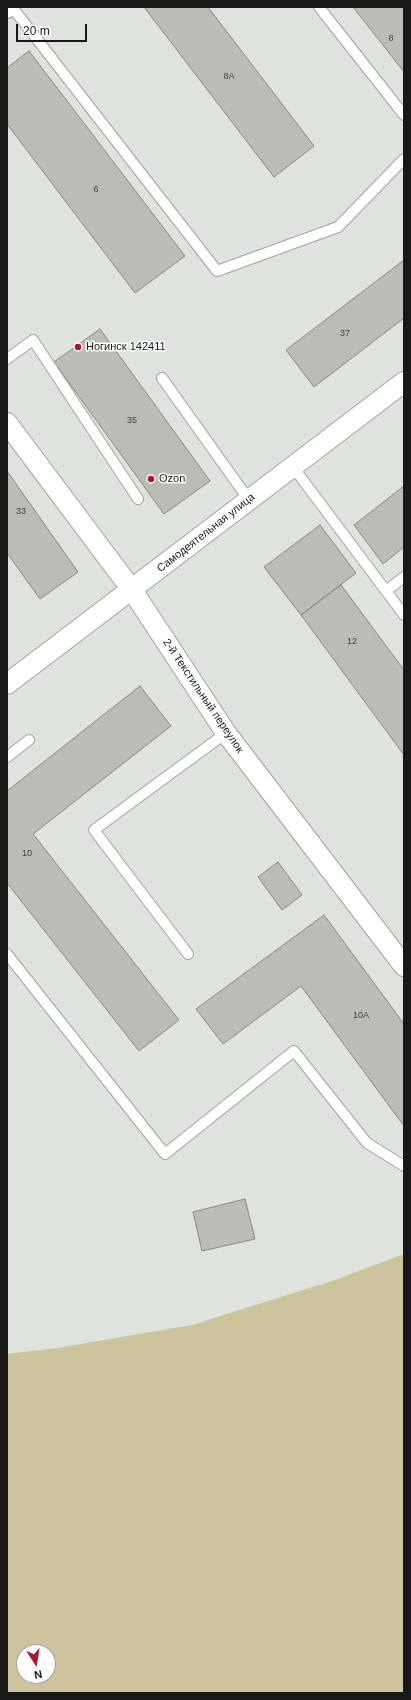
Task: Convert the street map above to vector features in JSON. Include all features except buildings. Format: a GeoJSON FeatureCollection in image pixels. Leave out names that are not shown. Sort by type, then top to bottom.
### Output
{"type":"FeatureCollection","features":[{"type":"Feature","properties":{"kind":"street","name":"Самодеятельная улица"},"geometry":{"type":"LineString","coordinates":[[7,684],[404,382]]}},
{"type":"Feature","properties":{"kind":"street","name":"2-й Текстильный переулок"},"geometry":{"type":"LineString","coordinates":[[7,423],[132,590],[226,733],[404,966]]}},
{"type":"Feature","properties":{"kind":"lane"},"geometry":{"type":"LineString","coordinates":[[12,7],[217,271],[338,227],[404,159]]}},
{"type":"Feature","properties":{"kind":"lane"},"geometry":{"type":"LineString","coordinates":[[319,7],[404,114]]}},
{"type":"Feature","properties":{"kind":"lane"},"geometry":{"type":"LineString","coordinates":[[7,359],[33,340],[138,499]]}},
{"type":"Feature","properties":{"kind":"lane"},"geometry":{"type":"LineString","coordinates":[[162,378],[249,500]]}},
{"type":"Feature","properties":{"kind":"lane"},"geometry":{"type":"LineString","coordinates":[[293,467],[404,615]]}},
{"type":"Feature","properties":{"kind":"lane"},"geometry":{"type":"LineString","coordinates":[[386,591],[404,578]]}},
{"type":"Feature","properties":{"kind":"lane"},"geometry":{"type":"LineString","coordinates":[[188,954],[94,830],[226,733]]}},
{"type":"Feature","properties":{"kind":"lane"},"geometry":{"type":"LineString","coordinates":[[7,758],[29,740]]}},
{"type":"Feature","properties":{"kind":"lane"},"geometry":{"type":"LineString","coordinates":[[7,954],[165,1154],[294,1051],[366,1143],[404,1166]]}},
{"type":"Feature","properties":{"kind":"shaded area"},"geometry":{"type":"Polygon","coordinates":[[[404,1254],[404,1693],[7,1693],[7,1354],[57,1348],[192,1325],[335,1280],[404,1254]]]}},
{"type":"Feature","properties":{"kind":"place","name":"Ногинск 142411"},"geometry":{"type":"Point","coordinates":[78,347]}},
{"type":"Feature","properties":{"kind":"place","name":"Ozon"},"geometry":{"type":"Point","coordinates":[151,479]}}]}
